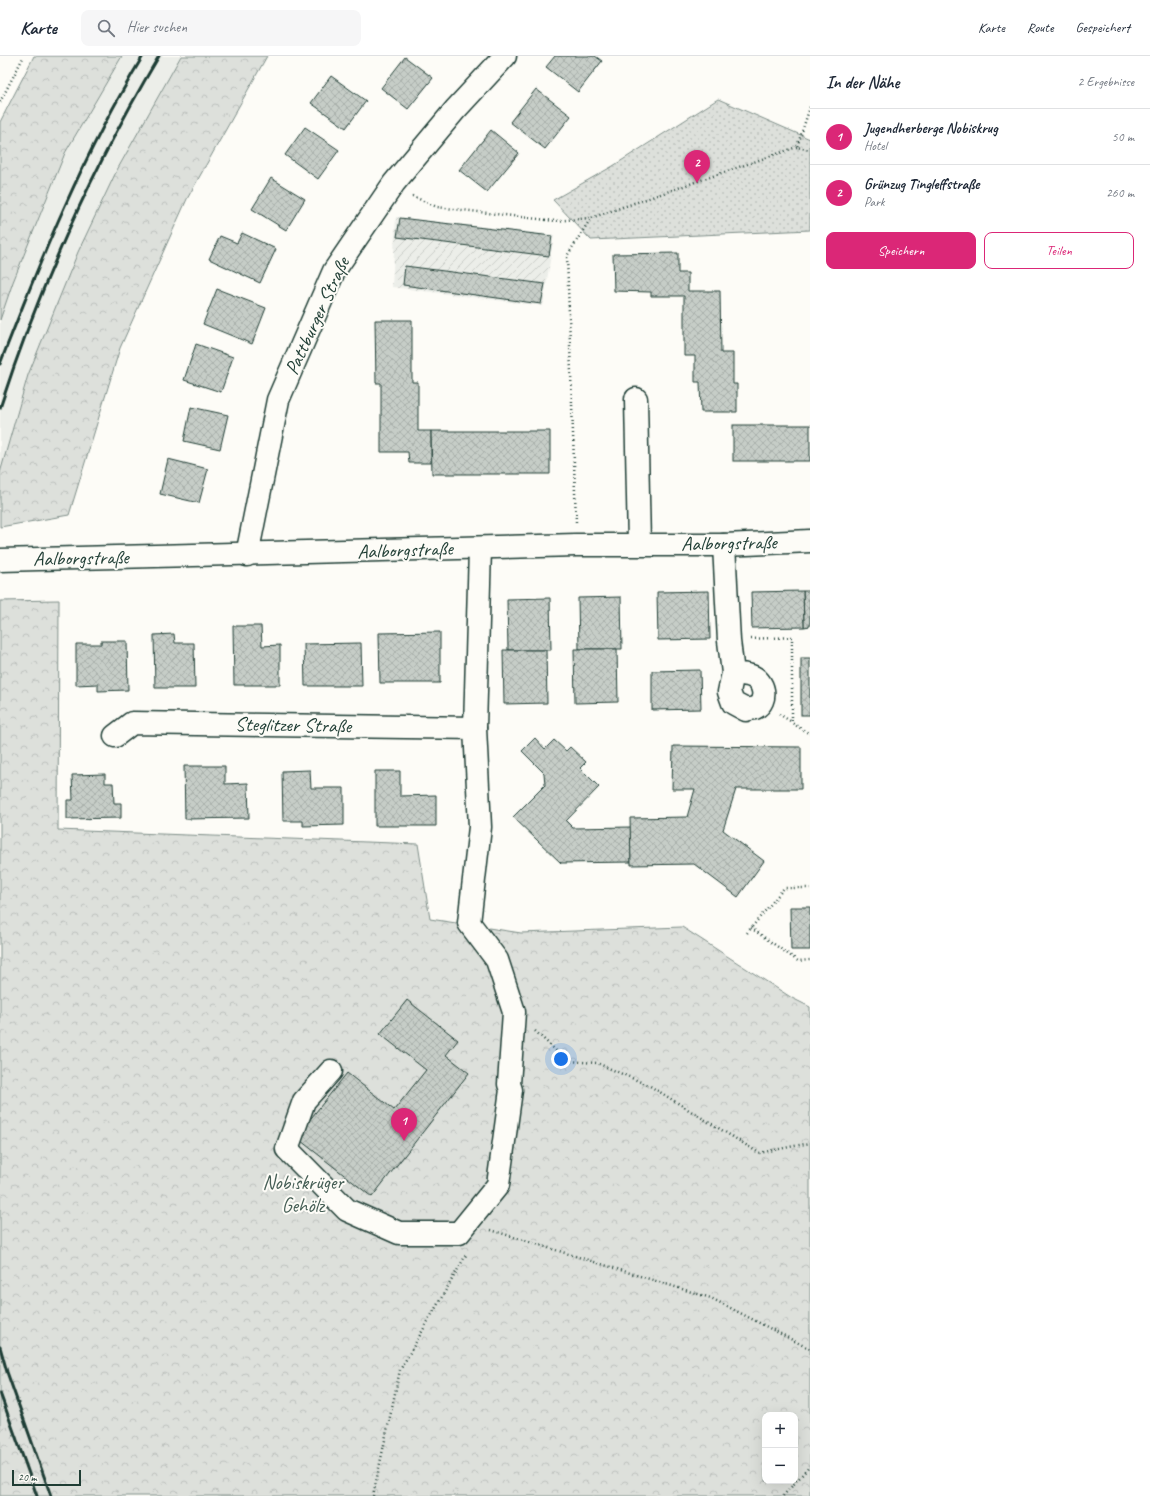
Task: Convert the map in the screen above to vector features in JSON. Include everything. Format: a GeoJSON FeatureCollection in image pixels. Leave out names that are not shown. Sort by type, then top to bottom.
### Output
{"type":"FeatureCollection","features":[{"type":"Feature","properties":{"kind":"street","name":"Pattburger Straße"},"geometry":{"type":"LineString","coordinates":[[247,555],[278,400],[334,271],[394,183],[455,110],[505,56]]}},
{"type":"Feature","properties":{"kind":"street"},"geometry":{"type":"LineString","coordinates":[[636,399],[639,544]]}},
{"type":"Feature","properties":{"kind":"street","name":"Aalborgstraße"},"geometry":{"type":"LineString","coordinates":[[0,560],[247,555],[576,545],[724,545],[810,541]]}},
{"type":"Feature","properties":{"kind":"street"},"geometry":{"type":"LineString","coordinates":[[724,545],[729,641],[733,673]]}},
{"type":"Feature","properties":{"kind":"street"},"geometry":{"type":"LineString","coordinates":[[331,1071],[304,1101],[287,1149],[347,1210],[399,1233],[459,1233],[498,1185],[511,1090],[509,1084],[514,1012],[497,960],[469,923],[480,827],[475,728],[480,548]]}},
{"type":"Feature","properties":{"kind":"street","name":"Steglitzer Straße"},"geometry":{"type":"LineString","coordinates":[[115,736],[132,722],[475,728]]}},
{"type":"Feature","properties":{"kind":"path"},"geometry":{"type":"LineString","coordinates":[[0,102],[24,56]]}},
{"type":"Feature","properties":{"kind":"path"},"geometry":{"type":"LineString","coordinates":[[797,147],[810,107]]}},
{"type":"Feature","properties":{"kind":"path"},"geometry":{"type":"LineString","coordinates":[[394,183],[412,196],[436,207],[556,221],[591,218],[797,147],[810,150]]}},
{"type":"Feature","properties":{"kind":"path"},"geometry":{"type":"LineString","coordinates":[[576,545],[567,256],[591,218]]}},
{"type":"Feature","properties":{"kind":"path"},"geometry":{"type":"LineString","coordinates":[[747,933],[784,888],[810,888]]}},
{"type":"Feature","properties":{"kind":"path"},"geometry":{"type":"LineString","coordinates":[[751,928],[798,960],[810,960]]}},
{"type":"Feature","properties":{"kind":"path"},"geometry":{"type":"LineString","coordinates":[[514,1012],[567,1061],[597,1063],[650,1086],[759,1153],[810,1143]]}},
{"type":"Feature","properties":{"kind":"path"},"geometry":{"type":"LineString","coordinates":[[489,1230],[711,1298],[810,1349]]}},
{"type":"Feature","properties":{"kind":"path"},"geometry":{"type":"LineString","coordinates":[[373,1496],[400,1370],[470,1248]]}},
{"type":"Feature","properties":{"kind":"path"},"geometry":{"type":"LineString","coordinates":[[783,1496],[810,1466]]}},
{"type":"Feature","properties":{"kind":"shaded area"},"geometry":{"type":"Polygon","coordinates":[[[122,56],[181,56],[117,170],[78,252],[28,375],[0,473],[0,320],[13,282],[65,153],[122,56]]]}},
{"type":"Feature","properties":{"kind":"shaded area"},"geometry":{"type":"Polygon","coordinates":[[[396,217],[554,235],[543,306],[392,287],[396,217]]]}},
{"type":"Feature","properties":{"kind":"green space"},"geometry":{"type":"Polygon","coordinates":[[[34,56],[122,56],[65,153],[13,282],[0,320],[0,122],[34,56]]]}},
{"type":"Feature","properties":{"kind":"green space"},"geometry":{"type":"Polygon","coordinates":[[[181,56],[267,56],[187,199],[120,348],[69,515],[0,527],[0,473],[28,375],[78,252],[117,170],[181,56]]]}},
{"type":"Feature","properties":{"kind":"green space"},"geometry":{"type":"Polygon","coordinates":[[[718,99],[810,139],[810,230],[591,240],[553,200],[613,166],[718,99]]]}},
{"type":"Feature","properties":{"kind":"green space","name":"Nobiskrüger Gehölz"},"geometry":{"type":"Polygon","coordinates":[[[59,600],[58,830],[418,844],[430,919],[521,933],[682,927],[792,998],[810,1007],[810,1496],[0,1496],[0,601],[59,600]]]}},
{"type":"Feature","properties":{"kind":"building"},"geometry":{"type":"Polygon","coordinates":[[[555,56],[595,56],[602,61],[578,92],[546,67],[555,56]]]}},
{"type":"Feature","properties":{"kind":"building"},"geometry":{"type":"Polygon","coordinates":[[[405,57],[433,78],[408,109],[381,88],[405,57]]]}},
{"type":"Feature","properties":{"kind":"building"},"geometry":{"type":"Polygon","coordinates":[[[331,76],[366,101],[346,128],[311,103],[331,76]]]}},
{"type":"Feature","properties":{"kind":"building"},"geometry":{"type":"Polygon","coordinates":[[[536,89],[571,116],[545,149],[510,122],[536,89]]]}},
{"type":"Feature","properties":{"kind":"building"},"geometry":{"type":"Polygon","coordinates":[[[305,127],[339,150],[318,179],[285,155],[305,127]]]}},
{"type":"Feature","properties":{"kind":"building"},"geometry":{"type":"Polygon","coordinates":[[[491,130],[519,153],[487,192],[459,170],[491,130]]]}},
{"type":"Feature","properties":{"kind":"building"},"geometry":{"type":"Polygon","coordinates":[[[271,178],[305,199],[286,230],[252,209],[271,178]]]}},
{"type":"Feature","properties":{"kind":"building"},"geometry":{"type":"Polygon","coordinates":[[[400,218],[552,236],[549,256],[397,237],[400,218]]]}},
{"type":"Feature","properties":{"kind":"building"},"geometry":{"type":"Polygon","coordinates":[[[242,233],[276,249],[260,283],[209,259],[220,236],[237,243],[242,233]]]}},
{"type":"Feature","properties":{"kind":"building"},"geometry":{"type":"Polygon","coordinates":[[[678,253],[678,273],[688,273],[688,291],[720,291],[721,353],[733,353],[733,384],[737,384],[737,412],[701,412],[700,382],[695,382],[695,356],[684,356],[684,296],[651,296],[651,292],[614,291],[613,254],[678,253]]]}},
{"type":"Feature","properties":{"kind":"building"},"geometry":{"type":"Polygon","coordinates":[[[405,266],[545,284],[541,304],[403,285],[405,266]]]}},
{"type":"Feature","properties":{"kind":"building"},"geometry":{"type":"Polygon","coordinates":[[[217,289],[266,308],[252,344],[203,324],[217,289]]]}},
{"type":"Feature","properties":{"kind":"building"},"geometry":{"type":"Polygon","coordinates":[[[375,320],[412,320],[412,382],[418,382],[418,431],[431,431],[431,463],[409,463],[408,452],[381,452],[381,383],[376,383],[375,320]]]}},
{"type":"Feature","properties":{"kind":"building"},"geometry":{"type":"Polygon","coordinates":[[[196,344],[233,357],[221,392],[184,380],[196,344]]]}},
{"type":"Feature","properties":{"kind":"building"},"geometry":{"type":"Polygon","coordinates":[[[191,407],[228,415],[220,449],[184,441],[191,407]]]}},
{"type":"Feature","properties":{"kind":"building"},"geometry":{"type":"Polygon","coordinates":[[[733,425],[810,425],[810,461],[733,461],[733,425]]]}},
{"type":"Feature","properties":{"kind":"building"},"geometry":{"type":"Polygon","coordinates":[[[431,431],[550,431],[550,474],[432,474],[431,431]]]}},
{"type":"Feature","properties":{"kind":"building"},"geometry":{"type":"Polygon","coordinates":[[[168,459],[208,469],[199,503],[160,494],[168,459]]]}},
{"type":"Feature","properties":{"kind":"building"},"geometry":{"type":"Polygon","coordinates":[[[709,591],[710,639],[658,640],[657,592],[709,591]]]}},
{"type":"Feature","properties":{"kind":"building"},"geometry":{"type":"Polygon","coordinates":[[[803,591],[810,591],[810,626],[804,627],[803,591]]]}},
{"type":"Feature","properties":{"kind":"building"},"geometry":{"type":"Polygon","coordinates":[[[803,591],[804,627],[752,628],[751,592],[803,591]]]}},
{"type":"Feature","properties":{"kind":"building"},"geometry":{"type":"Polygon","coordinates":[[[621,597],[622,649],[579,649],[578,598],[621,597]]]}},
{"type":"Feature","properties":{"kind":"building"},"geometry":{"type":"Polygon","coordinates":[[[550,598],[551,650],[508,650],[507,599],[550,598]]]}},
{"type":"Feature","properties":{"kind":"building"},"geometry":{"type":"Polygon","coordinates":[[[233,626],[261,626],[262,646],[280,645],[280,685],[234,685],[233,626]]]}},
{"type":"Feature","properties":{"kind":"building"},"geometry":{"type":"Polygon","coordinates":[[[440,632],[440,683],[380,683],[379,633],[440,632]]]}},
{"type":"Feature","properties":{"kind":"building"},"geometry":{"type":"Polygon","coordinates":[[[174,634],[175,643],[194,643],[195,688],[155,688],[154,635],[174,634]]]}},
{"type":"Feature","properties":{"kind":"building"},"geometry":{"type":"Polygon","coordinates":[[[101,641],[127,641],[128,690],[98,691],[98,684],[76,685],[76,644],[101,644],[101,641]]]}},
{"type":"Feature","properties":{"kind":"building"},"geometry":{"type":"Polygon","coordinates":[[[361,643],[362,686],[305,686],[304,644],[361,643]]]}},
{"type":"Feature","properties":{"kind":"building"},"geometry":{"type":"Polygon","coordinates":[[[574,649],[617,649],[618,702],[575,703],[574,649]]]}},
{"type":"Feature","properties":{"kind":"building"},"geometry":{"type":"Polygon","coordinates":[[[503,650],[546,650],[547,703],[504,704],[503,650]]]}},
{"type":"Feature","properties":{"kind":"building"},"geometry":{"type":"Polygon","coordinates":[[[801,658],[810,658],[810,715],[801,715],[801,658]]]}},
{"type":"Feature","properties":{"kind":"building"},"geometry":{"type":"Polygon","coordinates":[[[700,670],[701,709],[652,710],[652,671],[700,670]]]}},
{"type":"Feature","properties":{"kind":"building"},"geometry":{"type":"Polygon","coordinates":[[[535,738],[545,749],[554,740],[566,751],[570,747],[586,762],[580,768],[599,787],[566,821],[573,828],[631,827],[631,862],[561,863],[513,817],[545,785],[544,773],[522,751],[535,738]]]}},
{"type":"Feature","properties":{"kind":"building"},"geometry":{"type":"Polygon","coordinates":[[[673,746],[801,747],[801,789],[736,789],[723,830],[764,861],[738,897],[694,864],[631,865],[630,818],[687,817],[695,789],[672,789],[673,746]]]}},
{"type":"Feature","properties":{"kind":"building"},"geometry":{"type":"Polygon","coordinates":[[[184,766],[225,766],[225,784],[248,783],[249,818],[185,819],[184,766]]]}},
{"type":"Feature","properties":{"kind":"building"},"geometry":{"type":"Polygon","coordinates":[[[310,770],[311,788],[344,788],[344,825],[303,826],[303,821],[283,821],[282,771],[310,770]]]}},
{"type":"Feature","properties":{"kind":"building"},"geometry":{"type":"Polygon","coordinates":[[[375,771],[400,771],[400,796],[436,795],[436,826],[375,826],[375,771]]]}},
{"type":"Feature","properties":{"kind":"building"},"geometry":{"type":"Polygon","coordinates":[[[105,774],[105,783],[113,783],[114,803],[121,803],[121,818],[67,819],[67,800],[73,800],[72,775],[105,774]]]}},
{"type":"Feature","properties":{"kind":"building"},"geometry":{"type":"Polygon","coordinates":[[[790,907],[810,907],[810,950],[791,950],[790,907]]]}},
{"type":"Feature","properties":{"kind":"building"},"geometry":{"type":"Polygon","coordinates":[[[407,1000],[458,1040],[446,1055],[469,1073],[372,1197],[296,1137],[347,1073],[394,1110],[426,1070],[380,1034],[407,1000]]]}},
{"type":"Feature","properties":{"kind":"railway"},"geometry":{"type":"LineString","coordinates":[[0,364],[64,207],[101,131],[143,56]]}},
{"type":"Feature","properties":{"kind":"railway"},"geometry":{"type":"LineString","coordinates":[[0,408],[32,317],[50,272],[90,184],[159,56]]}},
{"type":"Feature","properties":{"kind":"railway"},"geometry":{"type":"LineString","coordinates":[[0,1347],[7,1372],[51,1496]]}},
{"type":"Feature","properties":{"kind":"railway"},"geometry":{"type":"LineString","coordinates":[[0,1393],[37,1496]]}},
{"type":"Feature","properties":{"kind":"place","name":"Grünzug Tingleffstraße"},"geometry":{"type":"Point","coordinates":[697,183]}},
{"type":"Feature","properties":{"kind":"place","name":"Jugendherberge Nobiskrug"},"geometry":{"type":"Point","coordinates":[404,1141]}}]}
